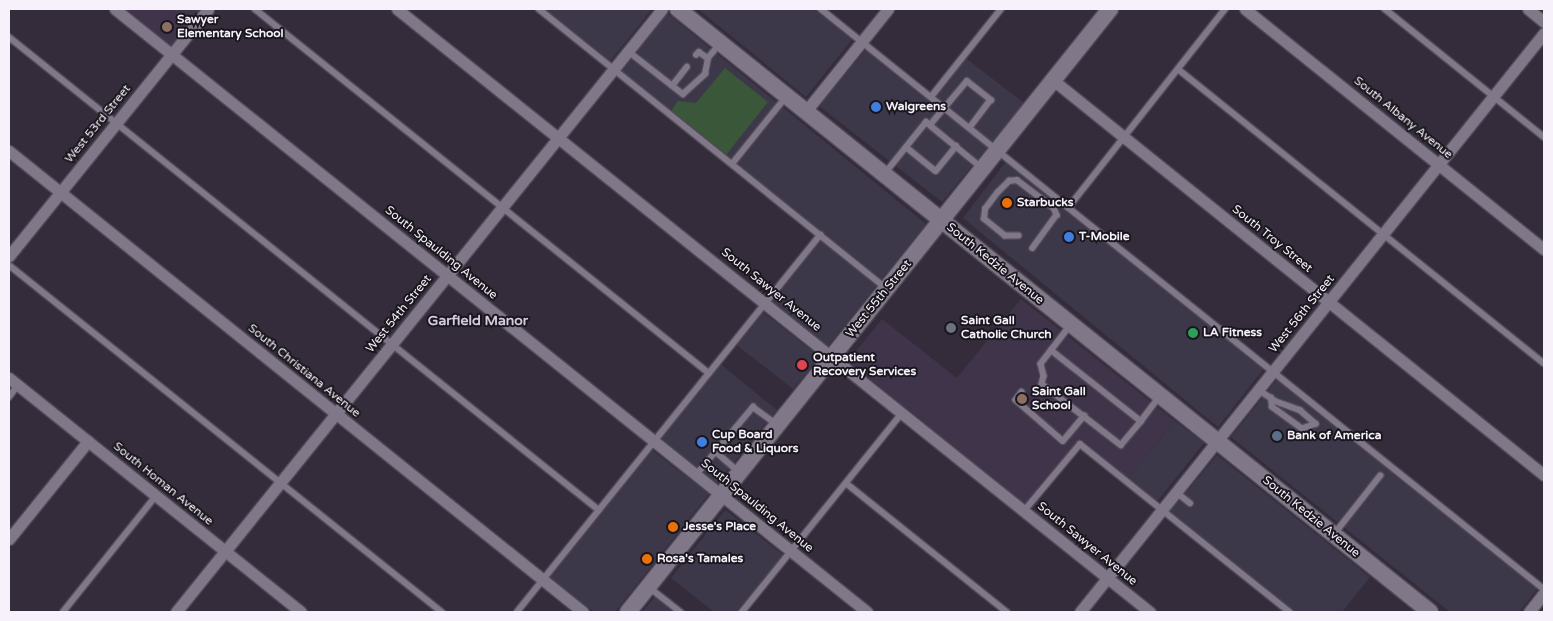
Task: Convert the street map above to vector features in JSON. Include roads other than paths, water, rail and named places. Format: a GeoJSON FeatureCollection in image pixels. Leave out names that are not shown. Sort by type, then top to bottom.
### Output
{"type":"FeatureCollection","features":[{"type":"Feature","properties":{"kind":"main road","name":"South Kedzie Avenue"},"geometry":{"type":"LineString","coordinates":[[678,9],[1430,612]]}},
{"type":"Feature","properties":{"kind":"main road","name":"West 55th Street"},"geometry":{"type":"LineString","coordinates":[[628,612],[1110,9]]}},
{"type":"Feature","properties":{"kind":"street","name":"South Spaulding Avenue"},"geometry":{"type":"LineString","coordinates":[[115,9],[867,612]]}},
{"type":"Feature","properties":{"kind":"street","name":"West 53rd Street"},"geometry":{"type":"LineString","coordinates":[[9,256],[208,9]]}},
{"type":"Feature","properties":{"kind":"street","name":"South Sawyer Avenue"},"geometry":{"type":"LineString","coordinates":[[397,9],[1150,612]]}},
{"type":"Feature","properties":{"kind":"street","name":"West 54th Street"},"geometry":{"type":"LineString","coordinates":[[176,612],[662,9]]}},
{"type":"Feature","properties":{"kind":"street"},"geometry":{"type":"LineString","coordinates":[[806,111],[888,9]]}},
{"type":"Feature","properties":{"kind":"street","name":"South Albany Avenue"},"geometry":{"type":"LineString","coordinates":[[1245,9],[1544,249]]}},
{"type":"Feature","properties":{"kind":"street"},"geometry":{"type":"LineString","coordinates":[[1528,9],[1544,22]]}},
{"type":"Feature","properties":{"kind":"street","name":"West 56th Street"},"geometry":{"type":"LineString","coordinates":[[1080,612],[1544,33]]}},
{"type":"Feature","properties":{"kind":"street","name":"South Troy Street"},"geometry":{"type":"LineString","coordinates":[[1053,80],[1544,475]]}},
{"type":"Feature","properties":{"kind":"street","name":"South Christiana Avenue"},"geometry":{"type":"LineString","coordinates":[[9,151],[582,612]]}},
{"type":"Feature","properties":{"kind":"street","name":"South Homan Avenue"},"geometry":{"type":"LineString","coordinates":[[9,378],[225,551],[295,610]]}},
{"type":"Feature","properties":{"kind":"street"},"geometry":{"type":"LineString","coordinates":[[9,539],[88,441]]}},
{"type":"Feature","properties":{"kind":"street"},"geometry":{"type":"LineString","coordinates":[[1529,612],[1544,591]]}},
{"type":"Feature","properties":{"kind":"lane"},"geometry":{"type":"LineString","coordinates":[[254,9],[709,373]]}},
{"type":"Feature","properties":{"kind":"lane"},"geometry":{"type":"LineString","coordinates":[[539,9],[886,289]]}},
{"type":"Feature","properties":{"kind":"lane"},"geometry":{"type":"LineString","coordinates":[[821,9],[1544,591]]}},
{"type":"Feature","properties":{"kind":"lane"},"geometry":{"type":"LineString","coordinates":[[931,97],[1001,9]]}},
{"type":"Feature","properties":{"kind":"lane"},"geometry":{"type":"LineString","coordinates":[[1068,208],[1225,9]]}},
{"type":"Feature","properties":{"kind":"lane"},"geometry":{"type":"LineString","coordinates":[[1385,9],[1544,137]]}},
{"type":"Feature","properties":{"kind":"lane"},"geometry":{"type":"LineString","coordinates":[[9,37],[599,510]]}},
{"type":"Feature","properties":{"kind":"lane"},"geometry":{"type":"LineString","coordinates":[[628,51],[683,94],[705,74],[708,61],[721,43]]}},
{"type":"Feature","properties":{"kind":"lane"},"geometry":{"type":"LineString","coordinates":[[696,55],[699,52],[708,61]]}},
{"type":"Feature","properties":{"kind":"lane"},"geometry":{"type":"LineString","coordinates":[[672,86],[687,67]]}},
{"type":"Feature","properties":{"kind":"lane"},"geometry":{"type":"LineString","coordinates":[[1178,69],[1544,363]]}},
{"type":"Feature","properties":{"kind":"lane"},"geometry":{"type":"LineString","coordinates":[[930,126],[967,82],[991,100],[970,128]]}},
{"type":"Feature","properties":{"kind":"lane"},"geometry":{"type":"LineString","coordinates":[[732,164],[787,96]]}},
{"type":"Feature","properties":{"kind":"lane"},"geometry":{"type":"LineString","coordinates":[[884,174],[926,122],[983,168]]}},
{"type":"Feature","properties":{"kind":"lane"},"geometry":{"type":"LineString","coordinates":[[906,147],[936,171],[956,146]]}},
{"type":"Feature","properties":{"kind":"lane"},"geometry":{"type":"LineString","coordinates":[[1019,236],[1005,236],[984,219],[985,209],[998,192],[1009,181],[1016,180],[1054,208],[1057,215],[1033,248]]}},
{"type":"Feature","properties":{"kind":"lane"},"geometry":{"type":"LineString","coordinates":[[517,612],[820,235]]}},
{"type":"Feature","properties":{"kind":"lane"},"geometry":{"type":"LineString","coordinates":[[9,264],[442,612]]}},
{"type":"Feature","properties":{"kind":"lane"},"geometry":{"type":"LineString","coordinates":[[1071,324],[1041,364],[1044,376],[1042,384],[1121,445],[1160,396]]}},
{"type":"Feature","properties":{"kind":"lane"},"geometry":{"type":"LineString","coordinates":[[1051,350],[1140,421]]}},
{"type":"Feature","properties":{"kind":"lane"},"geometry":{"type":"LineString","coordinates":[[9,397],[18,385]]}},
{"type":"Feature","properties":{"kind":"lane"},"geometry":{"type":"LineString","coordinates":[[1259,390],[1271,398],[1300,410],[1316,424],[1302,430],[1272,407],[1271,398]]}},
{"type":"Feature","properties":{"kind":"lane"},"geometry":{"type":"LineString","coordinates":[[1022,392],[1016,400],[1063,441],[1084,416]]}},
{"type":"Feature","properties":{"kind":"lane"},"geometry":{"type":"LineString","coordinates":[[696,475],[753,406],[777,425]]}},
{"type":"Feature","properties":{"kind":"lane"},"geometry":{"type":"LineString","coordinates":[[742,612],[902,413]]}},
{"type":"Feature","properties":{"kind":"lane"},"geometry":{"type":"LineString","coordinates":[[1024,511],[1080,444],[1290,612]]}},
{"type":"Feature","properties":{"kind":"lane"},"geometry":{"type":"LineString","coordinates":[[715,451],[740,473]]}},
{"type":"Feature","properties":{"kind":"lane"},"geometry":{"type":"LineString","coordinates":[[1333,535],[1380,476]]}},
{"type":"Feature","properties":{"kind":"lane"},"geometry":{"type":"LineString","coordinates":[[846,483],[1007,612]]}},
{"type":"Feature","properties":{"kind":"lane"},"geometry":{"type":"LineString","coordinates":[[1176,492],[1190,503]]}},
{"type":"Feature","properties":{"kind":"lane"},"geometry":{"type":"LineString","coordinates":[[62,612],[156,496]]}},
{"type":"Feature","properties":{"kind":"lane"},"geometry":{"type":"LineString","coordinates":[[649,586],[681,612]]}},
{"type":"Feature","properties":{"kind":"place","name":"Sawyer Elementary School"},"geometry":{"type":"Point","coordinates":[167,27]}},
{"type":"Feature","properties":{"kind":"place","name":"Walgreens"},"geometry":{"type":"Point","coordinates":[876,107]}},
{"type":"Feature","properties":{"kind":"place","name":"Starbucks"},"geometry":{"type":"Point","coordinates":[1007,203]}},
{"type":"Feature","properties":{"kind":"place","name":"T-Mobile"},"geometry":{"type":"Point","coordinates":[1069,237]}},
{"type":"Feature","properties":{"kind":"place","name":"Saint Gall Catholic Church"},"geometry":{"type":"Point","coordinates":[951,328]}},
{"type":"Feature","properties":{"kind":"place","name":"LA Fitness"},"geometry":{"type":"Point","coordinates":[1193,333]}},
{"type":"Feature","properties":{"kind":"place","name":"Outpatient Recovery Services"},"geometry":{"type":"Point","coordinates":[802,365]}},
{"type":"Feature","properties":{"kind":"place","name":"Saint Gall School"},"geometry":{"type":"Point","coordinates":[1022,399]}},
{"type":"Feature","properties":{"kind":"place","name":"Bank of America"},"geometry":{"type":"Point","coordinates":[1277,436]}},
{"type":"Feature","properties":{"kind":"place","name":"Cup Board Food & Liquors"},"geometry":{"type":"Point","coordinates":[702,442]}},
{"type":"Feature","properties":{"kind":"place","name":"Jesse's Place"},"geometry":{"type":"Point","coordinates":[673,527]}},
{"type":"Feature","properties":{"kind":"place","name":"Rosa's Tamales"},"geometry":{"type":"Point","coordinates":[647,559]}},
{"type":"Feature","properties":{"kind":"district","name":"Garfield Manor"},"geometry":{"type":"Point","coordinates":[478,321]}}]}
